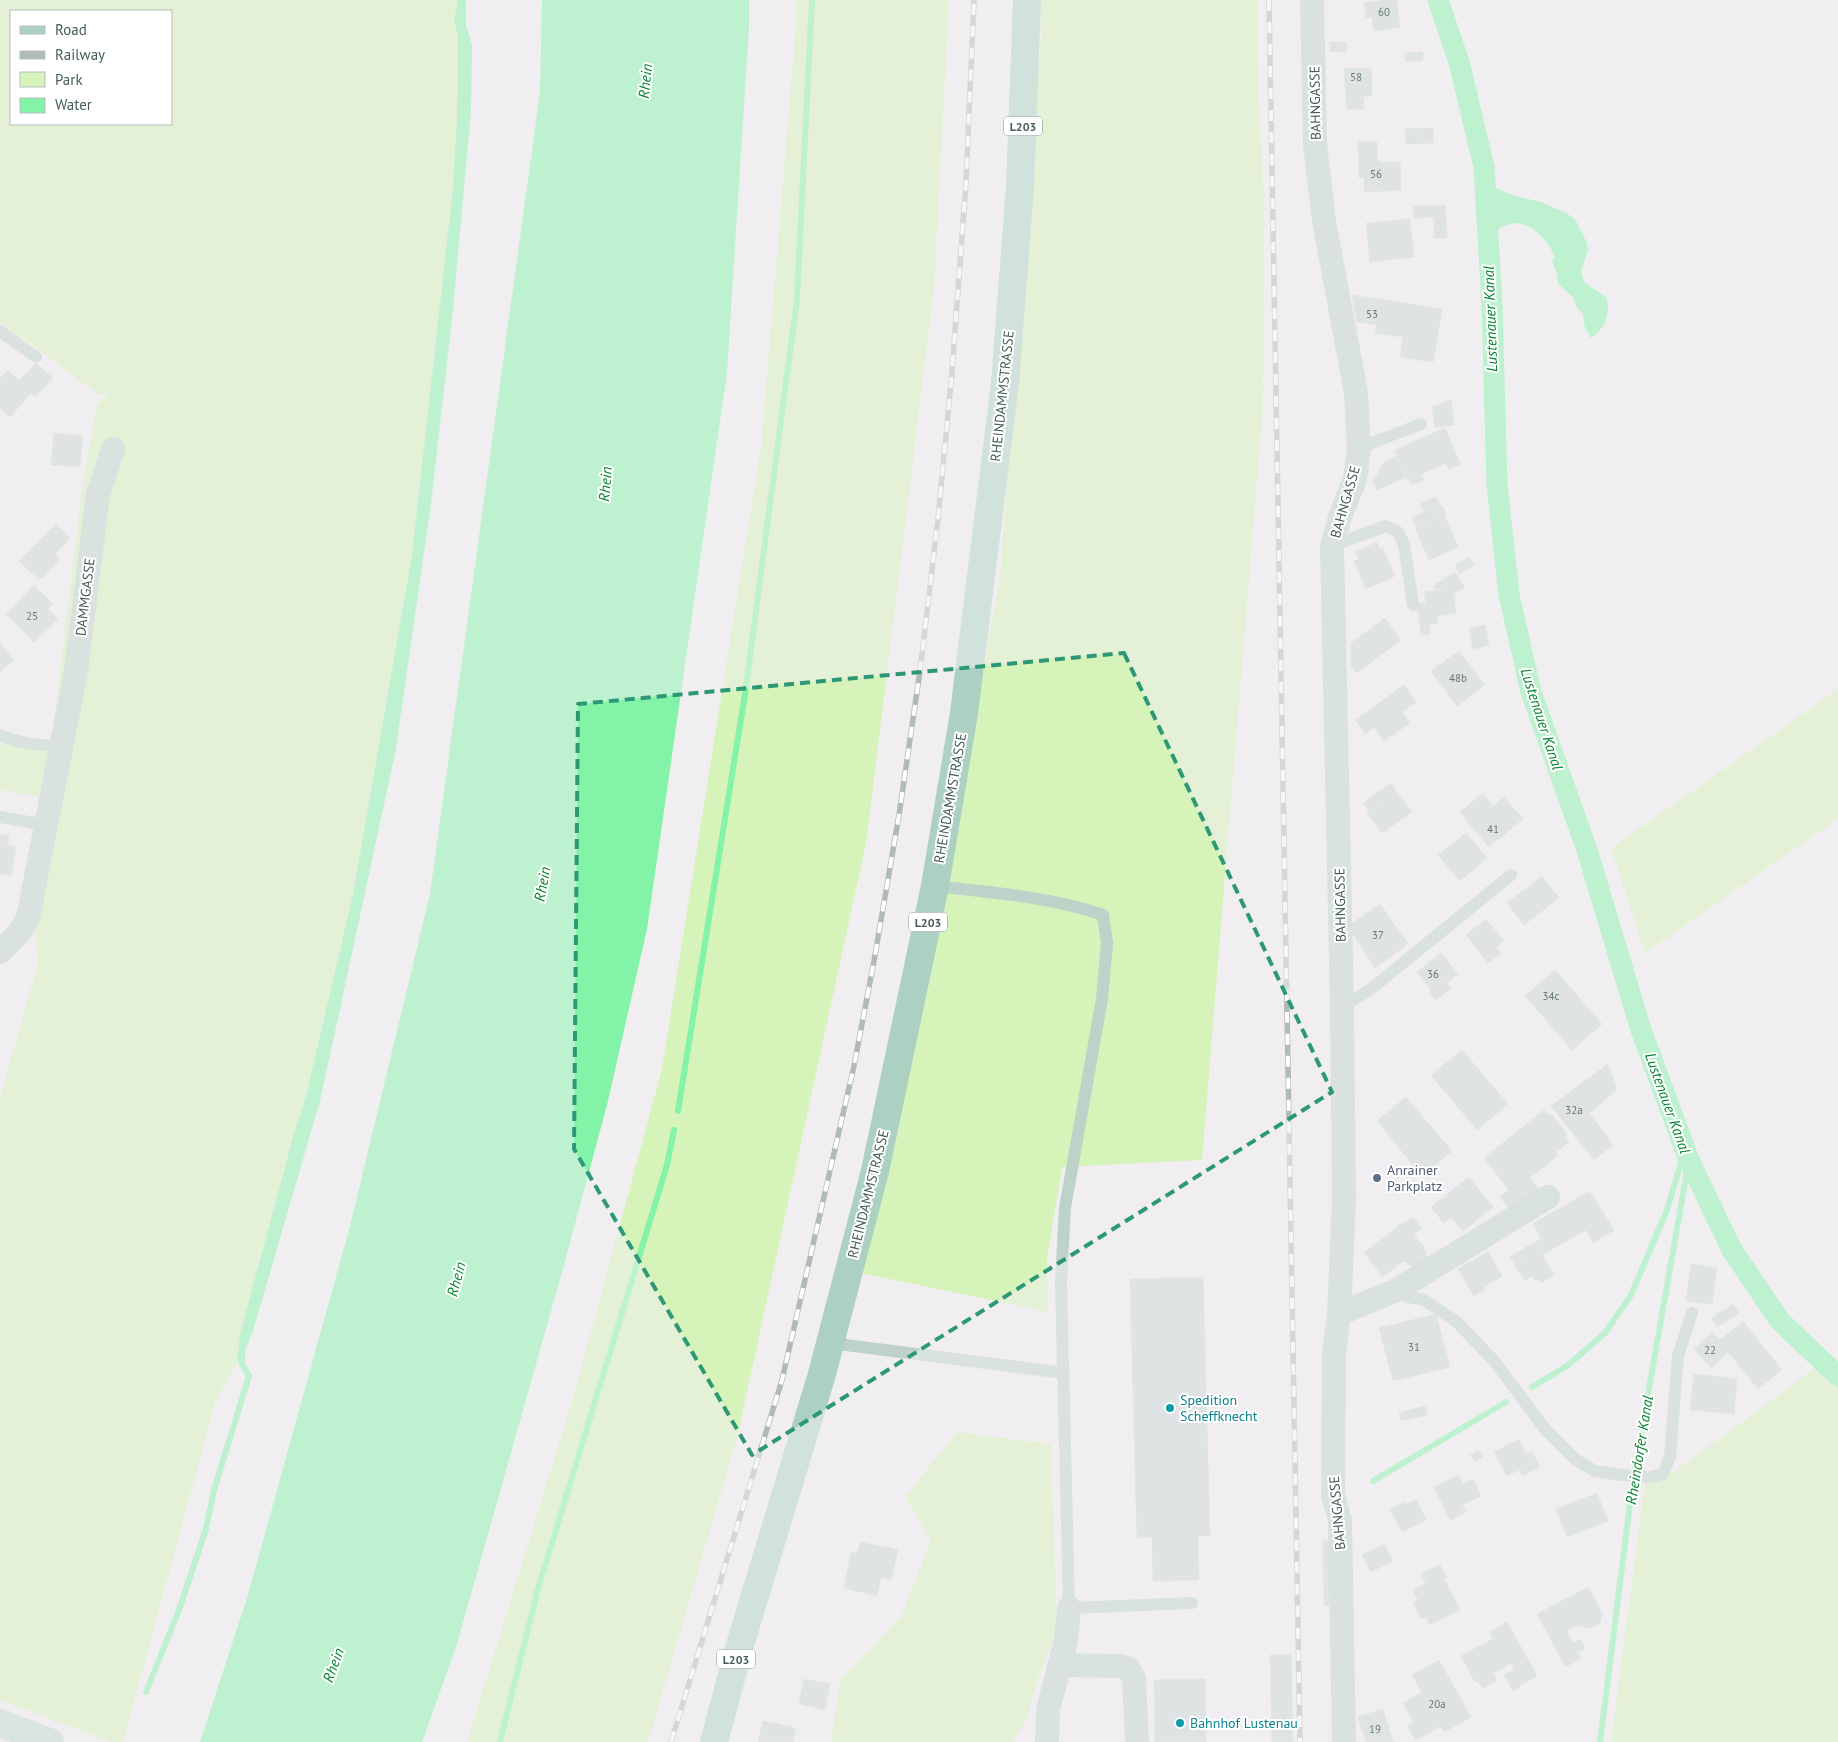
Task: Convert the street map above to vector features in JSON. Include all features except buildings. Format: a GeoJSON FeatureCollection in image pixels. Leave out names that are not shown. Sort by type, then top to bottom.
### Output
{"type":"FeatureCollection","features":[{"type":"Feature","properties":{"kind":"main road","name":"RHEINDAMMSTRASSE"},"geometry":{"type":"LineString","coordinates":[[714,1742],[732,1674],[817,1393],[875,1171],[935,886],[964,713],[1005,383],[1020,187],[1027,0]]}},
{"type":"Feature","properties":{"kind":"main road"},"geometry":{"type":"LineString","coordinates":[[0,1723],[50,1742]]}},
{"type":"Feature","properties":{"kind":"street","name":"BAHNGASSE"},"geometry":{"type":"LineString","coordinates":[[1312,0],[1316,144],[1324,221],[1356,393],[1359,448],[1355,479],[1340,517],[1332,546],[1342,1007],[1344,1200],[1340,1314],[1334,1354],[1333,1495],[1340,1520],[1344,1742]]}},
{"type":"Feature","properties":{"kind":"street","name":"DAMMGASSE"},"geometry":{"type":"LineString","coordinates":[[0,952],[19,933],[28,918],[76,671],[98,496],[113,449]]}},
{"type":"Feature","properties":{"kind":"street"},"geometry":{"type":"LineString","coordinates":[[1340,1314],[1395,1291],[1548,1197]]}},
{"type":"Feature","properties":{"kind":"street"},"geometry":{"type":"LineString","coordinates":[[1046,1742],[1048,1710],[1066,1640],[1069,1608]]}},
{"type":"Feature","properties":{"kind":"street"},"geometry":{"type":"LineString","coordinates":[[1060,1665],[1121,1666],[1129,1669],[1134,1678],[1137,1742]]}},
{"type":"Feature","properties":{"kind":"lane"},"geometry":{"type":"LineString","coordinates":[[0,331],[36,357]]}},
{"type":"Feature","properties":{"kind":"lane"},"geometry":{"type":"LineString","coordinates":[[1359,448],[1421,424]]}},
{"type":"Feature","properties":{"kind":"lane"},"geometry":{"type":"LineString","coordinates":[[1332,546],[1386,526],[1398,532],[1404,544],[1414,605]]}},
{"type":"Feature","properties":{"kind":"lane"},"geometry":{"type":"LineString","coordinates":[[0,735],[10,740],[45,746],[61,746]]}},
{"type":"Feature","properties":{"kind":"lane"},"geometry":{"type":"LineString","coordinates":[[0,817],[46,825]]}},
{"type":"Feature","properties":{"kind":"lane"},"geometry":{"type":"LineString","coordinates":[[1342,1007],[1371,989],[1511,875]]}},
{"type":"Feature","properties":{"kind":"lane"},"geometry":{"type":"LineString","coordinates":[[935,886],[1011,895],[1084,908],[1103,915],[1107,943],[1102,999],[1065,1208],[1062,1282],[1069,1608],[1192,1603]]}},
{"type":"Feature","properties":{"kind":"lane"},"geometry":{"type":"LineString","coordinates":[[1395,1291],[1409,1297],[1424,1300],[1457,1322],[1495,1362],[1546,1429],[1576,1460],[1595,1471],[1649,1477],[1662,1474],[1670,1457],[1678,1356],[1692,1313]]}},
{"type":"Feature","properties":{"kind":"lane"},"geometry":{"type":"LineString","coordinates":[[830,1343],[1064,1373]]}},
{"type":"Feature","properties":{"kind":"highlighted area"},"geometry":{"type":"Polygon","coordinates":[[[1124,653],[1332,1092],[752,1455],[574,1149],[578,704],[1124,653]]]}},
{"type":"Feature","properties":{"kind":"green space"},"geometry":{"type":"Polygon","coordinates":[[[0,0],[458,0],[454,20],[458,37],[457,117],[453,187],[412,555],[353,894],[307,1092],[293,1137],[239,1338],[238,1362],[216,1400],[123,1742],[111,1742],[0,1700],[0,1097],[38,963],[34,921],[45,798],[0,790],[0,739],[50,753],[83,483],[97,405],[110,391],[100,395],[0,322],[0,0]]]}},
{"type":"Feature","properties":{"kind":"green space"},"geometry":{"type":"Polygon","coordinates":[[[796,0],[949,0],[934,290],[866,843],[737,1438],[648,1742],[467,1742],[573,1398],[662,1069],[761,446],[796,23],[796,0]]]}},
{"type":"Feature","properties":{"kind":"green space"},"geometry":{"type":"Polygon","coordinates":[[[1040,0],[1257,0],[1257,60],[1264,203],[1263,407],[1202,1160],[1062,1167],[1047,1259],[1048,1312],[856,1272],[944,892],[1000,576],[1041,35],[1040,0]]]}},
{"type":"Feature","properties":{"kind":"green space"},"geometry":{"type":"Polygon","coordinates":[[[1838,689],[1838,819],[1645,953],[1611,848],[1838,689]]]}},
{"type":"Feature","properties":{"kind":"green space"},"geometry":{"type":"Polygon","coordinates":[[[1819,1365],[1838,1383],[1838,1742],[1611,1742],[1645,1482],[1675,1471],[1819,1365]]]}},
{"type":"Feature","properties":{"kind":"green space"},"geometry":{"type":"Polygon","coordinates":[[[957,1432],[1051,1444],[1057,1630],[1039,1676],[1026,1720],[1012,1742],[831,1742],[840,1680],[901,1617],[931,1540],[905,1497],[957,1432]]]}},
{"type":"Feature","properties":{"kind":"water"},"geometry":{"type":"Polygon","coordinates":[[[458,0],[466,0],[466,25],[472,45],[471,111],[453,309],[431,504],[395,754],[320,1101],[253,1331],[245,1351],[245,1360],[239,1362],[239,1338],[293,1137],[307,1092],[353,894],[412,555],[453,187],[457,117],[458,37],[454,20],[458,0]]]}},
{"type":"Feature","properties":{"kind":"water","name":"Rhein"},"geometry":{"type":"Polygon","coordinates":[[[542,0],[749,0],[749,26],[727,373],[647,929],[607,1105],[562,1272],[457,1644],[422,1742],[200,1742],[248,1595],[350,1226],[430,894],[540,92],[542,0]]]}},
{"type":"Feature","properties":{"kind":"water"},"geometry":{"type":"Polygon","coordinates":[[[1485,183],[1515,196],[1541,202],[1575,219],[1587,243],[1588,250],[1581,271],[1584,282],[1607,298],[1608,310],[1606,321],[1591,338],[1585,327],[1583,315],[1577,308],[1573,297],[1558,284],[1557,274],[1552,261],[1555,257],[1549,245],[1539,234],[1527,226],[1514,223],[1488,235],[1485,183]]]}},
{"type":"Feature","properties":{"kind":"waterway"},"geometry":{"type":"LineString","coordinates":[[678,1111],[745,694],[797,299],[812,0]]}},
{"type":"Feature","properties":{"kind":"waterway","name":"Lustenauer Kanal"},"geometry":{"type":"LineString","coordinates":[[1438,0],[1459,62],[1484,167],[1492,305],[1497,485],[1509,595],[1531,692],[1587,850],[1641,1030],[1689,1160],[1732,1250],[1780,1321],[1838,1376]]}},
{"type":"Feature","properties":{"kind":"waterway"},"geometry":{"type":"LineString","coordinates":[[500,1742],[538,1589],[667,1165],[674,1130]]}},
{"type":"Feature","properties":{"kind":"waterway"},"geometry":{"type":"LineString","coordinates":[[1532,1387],[1567,1366],[1605,1333],[1631,1295],[1667,1210],[1685,1149]]}},
{"type":"Feature","properties":{"kind":"waterway","name":"Rheindorfer Kanal"},"geometry":{"type":"LineString","coordinates":[[1600,1742],[1633,1480],[1689,1160]]}},
{"type":"Feature","properties":{"kind":"waterway"},"geometry":{"type":"LineString","coordinates":[[146,1692],[179,1610],[206,1529],[214,1490],[249,1376],[241,1362]]}},
{"type":"Feature","properties":{"kind":"waterway"},"geometry":{"type":"LineString","coordinates":[[1373,1481],[1506,1402]]}},
{"type":"Feature","properties":{"kind":"railway"},"geometry":{"type":"LineString","coordinates":[[671,1742],[782,1380],[854,1066],[874,961],[899,815],[920,671],[938,519],[952,372],[966,182],[974,0]]}},
{"type":"Feature","properties":{"kind":"railway"},"geometry":{"type":"LineString","coordinates":[[1269,0],[1300,1742]]}},
{"type":"Feature","properties":{"kind":"place","name":"Anrainer Parkplatz"},"geometry":{"type":"Point","coordinates":[1377,1178]}},
{"type":"Feature","properties":{"kind":"place","name":"Spedition Scheffknecht"},"geometry":{"type":"Point","coordinates":[1170,1408]}},
{"type":"Feature","properties":{"kind":"place","name":"Bahnhof Lustenau"},"geometry":{"type":"Point","coordinates":[1180,1723]}}]}
